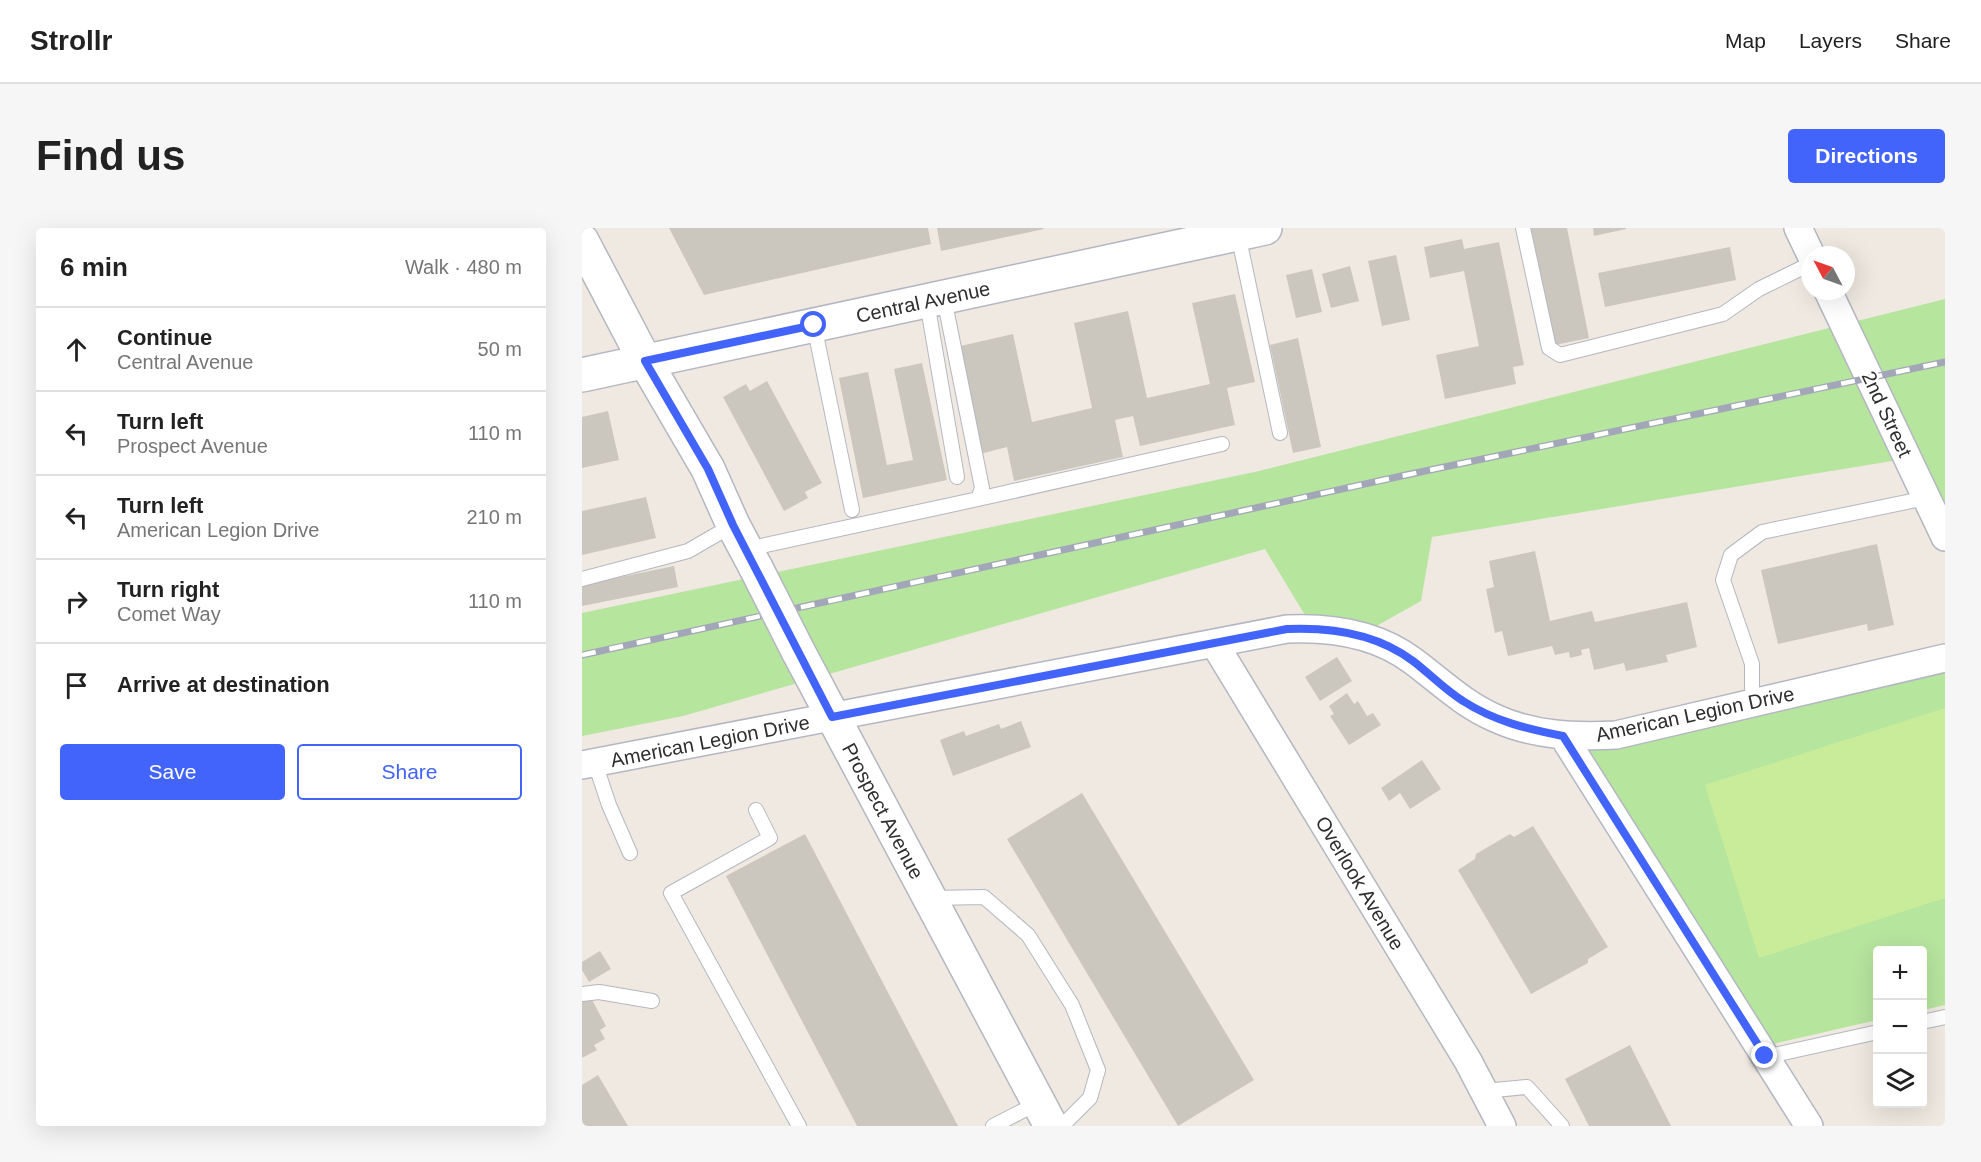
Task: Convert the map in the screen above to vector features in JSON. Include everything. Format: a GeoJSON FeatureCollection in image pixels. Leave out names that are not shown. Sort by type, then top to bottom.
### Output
{"type":"FeatureCollection","features":[{"type":"Feature","properties":{"kind":"street"},"geometry":{"type":"LineString","coordinates":[[1798,228],[1807,246]]}},
{"type":"Feature","properties":{"kind":"street","name":"Central Avenue"},"geometry":{"type":"LineString","coordinates":[[582,375],[1251,231]]}},
{"type":"Feature","properties":{"kind":"street","name":"Prospect Avenue"},"geometry":{"type":"LineString","coordinates":[[582,241],[590,275],[645,361],[708,469],[745,548],[832,717],[1044,1114]]}},
{"type":"Feature","properties":{"kind":"street","name":"2nd Street"},"geometry":{"type":"LineString","coordinates":[[1832,300],[1945,537]]}},
{"type":"Feature","properties":{"kind":"street","name":"American Legion Drive"},"geometry":{"type":"LineString","coordinates":[[588,764],[1287,629],[1317,627],[1350,632],[1382,643],[1411,660],[1464,702],[1495,718],[1524,729],[1563,736],[1616,735],[1945,658]]}},
{"type":"Feature","properties":{"kind":"street","name":"Overlook Avenue"},"geometry":{"type":"LineString","coordinates":[[1214,643],[1484,1091],[1502,1126]]}},
{"type":"Feature","properties":{"kind":"street"},"geometry":{"type":"LineString","coordinates":[[1563,736],[1809,1126]]}},
{"type":"Feature","properties":{"kind":"lane"},"geometry":{"type":"LineString","coordinates":[[1523,228],[1549,348],[1560,355],[1723,314],[1759,289],[1801,268]]}},
{"type":"Feature","properties":{"kind":"lane"},"geometry":{"type":"LineString","coordinates":[[1251,231],[1280,433]]}},
{"type":"Feature","properties":{"kind":"lane"},"geometry":{"type":"LineString","coordinates":[[936,300],[957,477]]}},
{"type":"Feature","properties":{"kind":"lane"},"geometry":{"type":"LineString","coordinates":[[936,300],[982,488],[978,499]]}},
{"type":"Feature","properties":{"kind":"lane"},"geometry":{"type":"LineString","coordinates":[[814,325],[852,510]]}},
{"type":"Feature","properties":{"kind":"lane"},"geometry":{"type":"LineString","coordinates":[[582,579],[688,551],[745,548],[1222,444]]}},
{"type":"Feature","properties":{"kind":"lane"},"geometry":{"type":"LineString","coordinates":[[1752,703],[1752,664],[1723,580],[1731,555],[1762,532],[1926,498]]}},
{"type":"Feature","properties":{"kind":"lane"},"geometry":{"type":"LineString","coordinates":[[588,764],[630,853]]}},
{"type":"Feature","properties":{"kind":"lane"},"geometry":{"type":"LineString","coordinates":[[756,810],[770,838],[671,893],[799,1126]]}},
{"type":"Feature","properties":{"kind":"lane"},"geometry":{"type":"LineString","coordinates":[[929,898],[984,897],[1028,935],[1072,1005],[1098,1070],[1090,1098],[1062,1126]]}},
{"type":"Feature","properties":{"kind":"lane"},"geometry":{"type":"LineString","coordinates":[[582,994],[599,992],[652,1001]]}},
{"type":"Feature","properties":{"kind":"lane"},"geometry":{"type":"LineString","coordinates":[[1927,1021],[1945,1017]]}},
{"type":"Feature","properties":{"kind":"lane"},"geometry":{"type":"LineString","coordinates":[[1765,1056],[1873,1033]]}},
{"type":"Feature","properties":{"kind":"lane"},"geometry":{"type":"LineString","coordinates":[[1484,1091],[1527,1088],[1562,1126]]}},
{"type":"Feature","properties":{"kind":"lane"},"geometry":{"type":"LineString","coordinates":[[993,1126],[1044,1114]]}},
{"type":"Feature","properties":{"kind":"green space"},"geometry":{"type":"Polygon","coordinates":[[[1945,299],[1945,529],[1910,458],[1432,537],[1421,601],[1364,633],[1311,625],[1265,549],[683,716],[582,736],[582,613],[1259,471],[1945,299]]]}},
{"type":"Feature","properties":{"kind":"green space"},"geometry":{"type":"Polygon","coordinates":[[[1945,648],[1945,1005],[1927,1009],[1927,946],[1873,946],[1873,1021],[1764,1046],[1570,738],[1945,648]]]}},
{"type":"Feature","properties":{"kind":"green space"},"geometry":{"type":"Polygon","coordinates":[[[1945,708],[1945,898],[1759,958],[1705,785],[1945,708]]]}},
{"type":"Feature","properties":{"kind":"building"},"geometry":{"type":"Polygon","coordinates":[[[669,228],[928,228],[931,244],[704,295],[669,228]]]}},
{"type":"Feature","properties":{"kind":"building"},"geometry":{"type":"Polygon","coordinates":[[[937,228],[1043,228],[1044,229],[941,251],[937,228]]]}},
{"type":"Feature","properties":{"kind":"building"},"geometry":{"type":"Polygon","coordinates":[[[1531,228],[1567,228],[1589,338],[1555,345],[1531,228]]]}},
{"type":"Feature","properties":{"kind":"building"},"geometry":{"type":"Polygon","coordinates":[[[1593,228],[1626,228],[1626,229],[1594,236],[1593,228]]]}},
{"type":"Feature","properties":{"kind":"building"},"geometry":{"type":"Polygon","coordinates":[[[1462,239],[1464,249],[1499,242],[1524,365],[1513,367],[1516,384],[1445,399],[1436,355],[1479,346],[1464,271],[1430,278],[1424,247],[1462,239]]]}},
{"type":"Feature","properties":{"kind":"building"},"geometry":{"type":"Polygon","coordinates":[[[1730,247],[1736,280],[1605,307],[1598,273],[1730,247]]]}},
{"type":"Feature","properties":{"kind":"building"},"geometry":{"type":"Polygon","coordinates":[[[1396,255],[1410,320],[1382,326],[1368,261],[1396,255]]]}},
{"type":"Feature","properties":{"kind":"building"},"geometry":{"type":"Polygon","coordinates":[[[1350,266],[1359,301],[1331,308],[1322,274],[1350,266]]]}},
{"type":"Feature","properties":{"kind":"building"},"geometry":{"type":"Polygon","coordinates":[[[1312,269],[1322,312],[1296,318],[1286,275],[1312,269]]]}},
{"type":"Feature","properties":{"kind":"building"},"geometry":{"type":"Polygon","coordinates":[[[1235,294],[1255,382],[1227,388],[1235,425],[1140,446],[1133,416],[1115,420],[1123,457],[1014,481],[1007,447],[980,454],[956,347],[1013,334],[1032,422],[1092,408],[1074,323],[1128,311],[1147,398],[1210,384],[1192,303],[1235,294]]]}},
{"type":"Feature","properties":{"kind":"building"},"geometry":{"type":"Polygon","coordinates":[[[1298,338],[1321,447],[1293,453],[1270,345],[1298,338]]]}},
{"type":"Feature","properties":{"kind":"building"},"geometry":{"type":"Polygon","coordinates":[[[922,363],[947,480],[863,498],[839,378],[868,372],[887,465],[913,460],[894,369],[922,363]]]}},
{"type":"Feature","properties":{"kind":"building"},"geometry":{"type":"Polygon","coordinates":[[[767,381],[822,483],[805,492],[808,498],[784,511],[723,397],[746,384],[750,391],[767,381]]]}},
{"type":"Feature","properties":{"kind":"building"},"geometry":{"type":"Polygon","coordinates":[[[608,411],[619,460],[582,468],[582,417],[608,411]]]}},
{"type":"Feature","properties":{"kind":"building"},"geometry":{"type":"Polygon","coordinates":[[[646,497],[656,538],[582,555],[582,511],[646,497]]]}},
{"type":"Feature","properties":{"kind":"building"},"geometry":{"type":"Polygon","coordinates":[[[1877,544],[1894,625],[1868,631],[1867,624],[1778,644],[1761,570],[1877,544]]]}},
{"type":"Feature","properties":{"kind":"building"},"geometry":{"type":"Polygon","coordinates":[[[1535,551],[1550,621],[1592,611],[1595,622],[1687,602],[1697,647],[1666,655],[1668,662],[1626,671],[1624,663],[1594,670],[1589,648],[1581,650],[1582,655],[1570,658],[1569,652],[1555,655],[1552,646],[1508,656],[1502,631],[1495,633],[1486,589],[1494,587],[1489,561],[1535,551]]]}},
{"type":"Feature","properties":{"kind":"building"},"geometry":{"type":"Polygon","coordinates":[[[674,566],[678,587],[582,606],[582,585],[674,566]]]}},
{"type":"Feature","properties":{"kind":"building"},"geometry":{"type":"Polygon","coordinates":[[[1337,657],[1352,681],[1320,701],[1305,677],[1337,657]]]}},
{"type":"Feature","properties":{"kind":"building"},"geometry":{"type":"Polygon","coordinates":[[[1347,693],[1354,704],[1358,701],[1367,716],[1373,713],[1381,725],[1349,745],[1330,716],[1334,714],[1329,706],[1347,693]]]}},
{"type":"Feature","properties":{"kind":"building"},"geometry":{"type":"Polygon","coordinates":[[[1021,721],[1031,747],[953,776],[940,740],[964,731],[966,736],[999,724],[1001,729],[1021,721]]]}},
{"type":"Feature","properties":{"kind":"building"},"geometry":{"type":"Polygon","coordinates":[[[1422,760],[1441,789],[1410,809],[1400,793],[1389,801],[1381,788],[1422,760]]]}},
{"type":"Feature","properties":{"kind":"building"},"geometry":{"type":"Polygon","coordinates":[[[1082,793],[1254,1080],[1178,1126],[1007,839],[1082,793]]]}},
{"type":"Feature","properties":{"kind":"building"},"geometry":{"type":"Polygon","coordinates":[[[1533,826],[1608,947],[1588,959],[1588,963],[1531,994],[1458,870],[1475,859],[1476,854],[1510,834],[1514,837],[1533,826]]]}},
{"type":"Feature","properties":{"kind":"building"},"geometry":{"type":"Polygon","coordinates":[[[805,834],[958,1126],[857,1126],[726,876],[805,834]]]}},
{"type":"Feature","properties":{"kind":"building"},"geometry":{"type":"Polygon","coordinates":[[[600,951],[611,969],[589,982],[582,970],[582,962],[600,951]]]}},
{"type":"Feature","properties":{"kind":"building"},"geometry":{"type":"Polygon","coordinates":[[[590,996],[606,1026],[600,1030],[605,1039],[594,1045],[597,1050],[582,1058],[582,1000],[590,996]]]}},
{"type":"Feature","properties":{"kind":"building"},"geometry":{"type":"Polygon","coordinates":[[[1630,1045],[1671,1126],[1589,1126],[1565,1079],[1630,1045]]]}},
{"type":"Feature","properties":{"kind":"building"},"geometry":{"type":"Polygon","coordinates":[[[598,1075],[628,1126],[582,1126],[582,1085],[598,1075]]]}},
{"type":"Feature","properties":{"kind":"railway"},"geometry":{"type":"LineString","coordinates":[[582,655],[1406,475],[1945,362]]}},
{"type":"Feature","properties":{"kind":"route"},"geometry":{"type":"LineString","coordinates":[[814,325],[645,361],[708,469],[733,525],[832,717],[1287,629],[1317,627],[1350,632],[1382,643],[1411,660],[1464,702],[1495,718],[1524,729],[1563,736],[1765,1056]]}}]}
